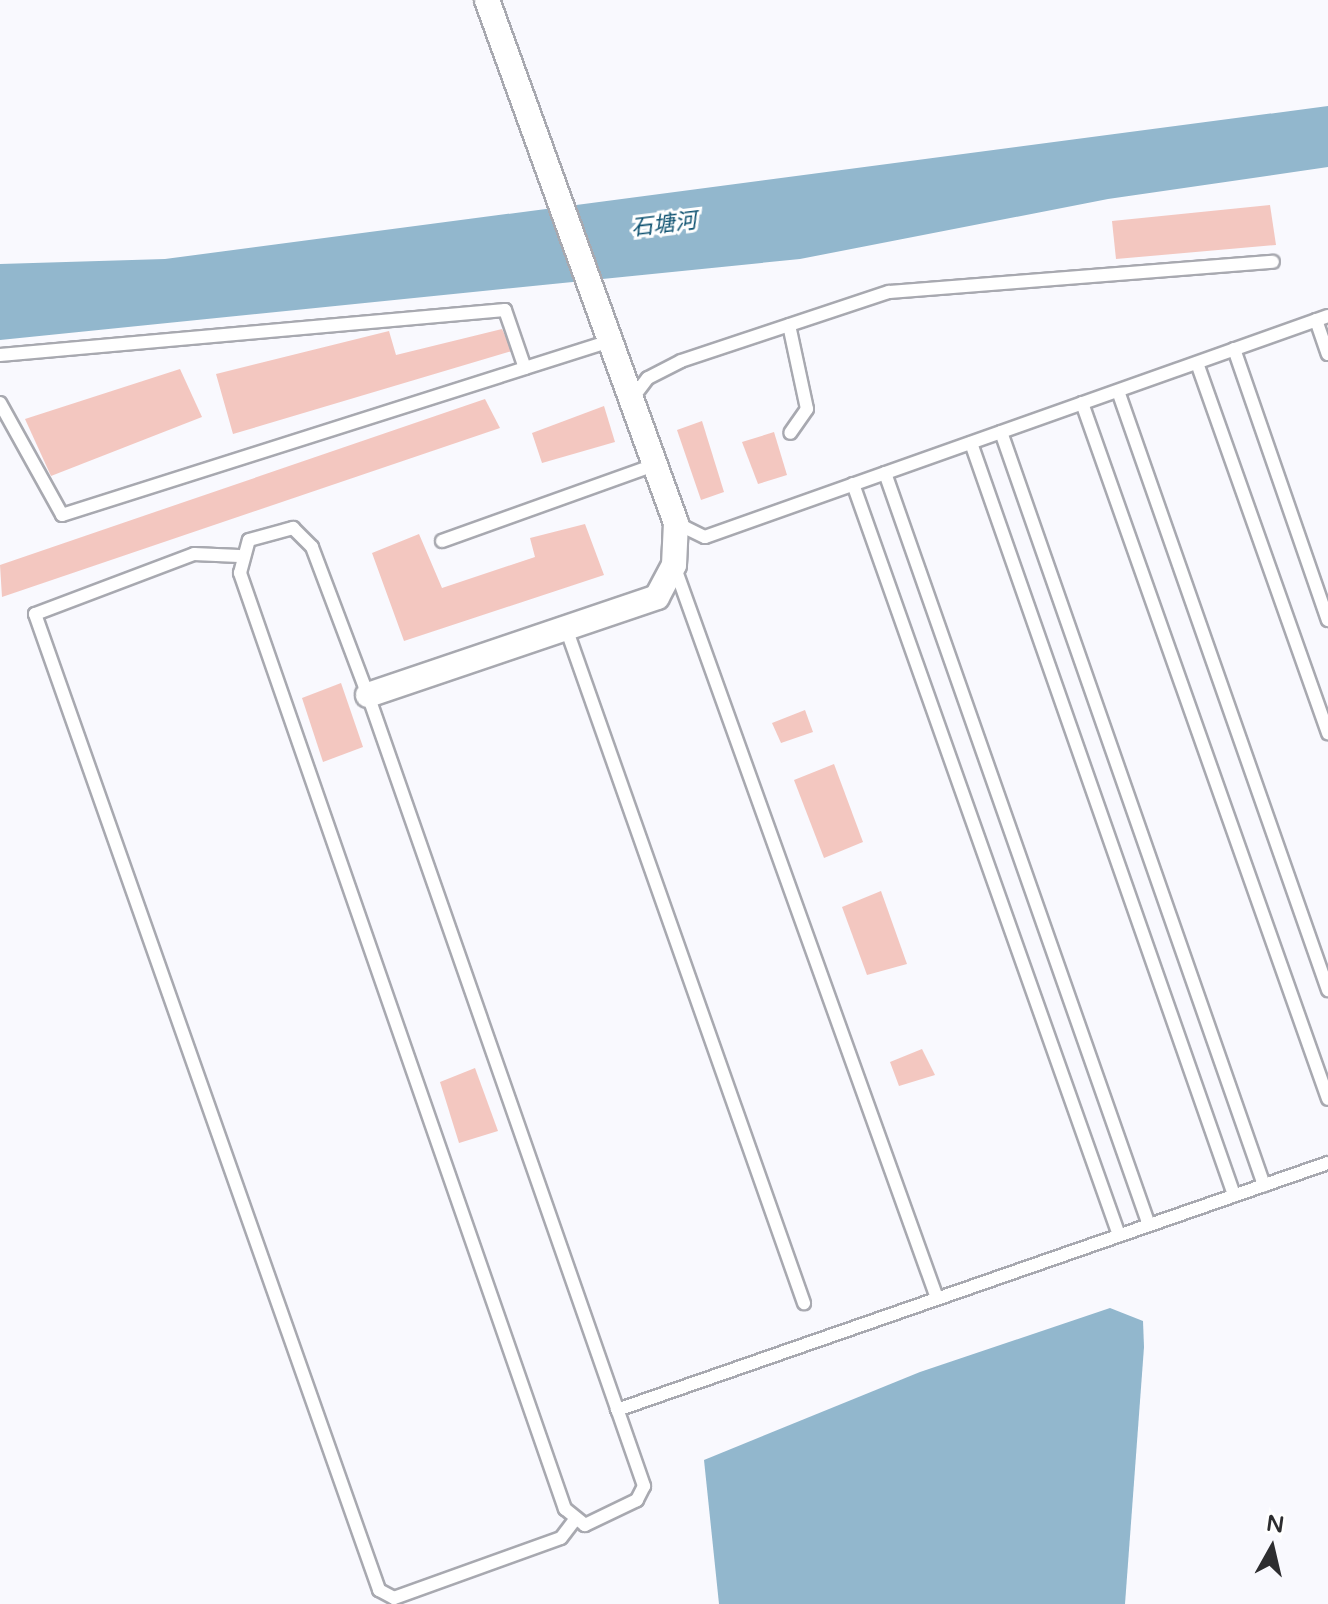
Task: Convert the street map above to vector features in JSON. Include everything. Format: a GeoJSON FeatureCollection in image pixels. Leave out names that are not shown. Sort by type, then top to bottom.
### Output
{"type":"FeatureCollection","features":[{"type":"Feature","properties":{"kind":"street"},"geometry":{"type":"LineString","coordinates":[[368,695],[657,597],[674,565],[676,523],[589,293],[487,0]]}},
{"type":"Feature","properties":{"kind":"lane"},"geometry":{"type":"LineString","coordinates":[[630,402],[648,378],[681,361],[789,325],[938,283],[1273,262]]}},
{"type":"Feature","properties":{"kind":"lane"},"geometry":{"type":"LineString","coordinates":[[0,355],[505,310],[525,368]]}},
{"type":"Feature","properties":{"kind":"lane"},"geometry":{"type":"LineString","coordinates":[[676,523],[705,537],[1322,318],[1328,354]]}},
{"type":"Feature","properties":{"kind":"lane"},"geometry":{"type":"LineString","coordinates":[[789,325],[807,409],[790,433]]}},
{"type":"Feature","properties":{"kind":"lane"},"geometry":{"type":"LineString","coordinates":[[0,403],[62,515],[607,342]]}},
{"type":"Feature","properties":{"kind":"lane"},"geometry":{"type":"LineString","coordinates":[[1234,349],[1328,620]]}},
{"type":"Feature","properties":{"kind":"lane"},"geometry":{"type":"LineString","coordinates":[[1197,363],[1328,733]]}},
{"type":"Feature","properties":{"kind":"lane"},"geometry":{"type":"LineString","coordinates":[[1118,391],[1328,990]]}},
{"type":"Feature","properties":{"kind":"lane"},"geometry":{"type":"LineString","coordinates":[[1082,403],[1328,1099]]}},
{"type":"Feature","properties":{"kind":"lane"},"geometry":{"type":"LineString","coordinates":[[1001,432],[1264,1185]]}},
{"type":"Feature","properties":{"kind":"lane"},"geometry":{"type":"LineString","coordinates":[[971,443],[1234,1195]]}},
{"type":"Feature","properties":{"kind":"lane"},"geometry":{"type":"LineString","coordinates":[[442,541],[654,465]]}},
{"type":"Feature","properties":{"kind":"lane"},"geometry":{"type":"LineString","coordinates":[[885,473],[1149,1225]]}},
{"type":"Feature","properties":{"kind":"lane"},"geometry":{"type":"LineString","coordinates":[[853,484],[1119,1235]]}},
{"type":"Feature","properties":{"kind":"lane"},"geometry":{"type":"LineString","coordinates":[[239,556],[249,540],[276,527],[293,528],[312,547],[368,695],[644,1486],[637,1500],[585,1525],[573,1522]]}},
{"type":"Feature","properties":{"kind":"lane"},"geometry":{"type":"LineString","coordinates":[[239,556],[194,554],[35,614],[379,1590],[394,1598],[561,1538],[573,1522]]}},
{"type":"Feature","properties":{"kind":"lane"},"geometry":{"type":"LineString","coordinates":[[239,556],[573,1522]]}},
{"type":"Feature","properties":{"kind":"lane"},"geometry":{"type":"LineString","coordinates":[[674,565],[937,1298]]}},
{"type":"Feature","properties":{"kind":"lane"},"geometry":{"type":"LineString","coordinates":[[566,628],[804,1303]]}},
{"type":"Feature","properties":{"kind":"lane"},"geometry":{"type":"LineString","coordinates":[[617,1410],[1328,1163]]}},
{"type":"Feature","properties":{"kind":"water","name":"石塘河"},"geometry":{"type":"Polygon","coordinates":[[[1328,106],[1328,167],[1108,199],[800,259],[0,340],[0,264],[165,259],[1328,106]]]}},
{"type":"Feature","properties":{"kind":"water"},"geometry":{"type":"Polygon","coordinates":[[[1110,1308],[1143,1321],[1144,1347],[1125,1604],[719,1604],[704,1460],[920,1372],[1110,1308]]]}},
{"type":"Feature","properties":{"kind":"building"},"geometry":{"type":"Polygon","coordinates":[[[1270,205],[1276,245],[1116,259],[1112,221],[1270,205]]]}},
{"type":"Feature","properties":{"kind":"building"},"geometry":{"type":"Polygon","coordinates":[[[502,329],[512,351],[233,434],[216,374],[389,331],[396,355],[502,329]]]}},
{"type":"Feature","properties":{"kind":"building"},"geometry":{"type":"Polygon","coordinates":[[[180,369],[202,417],[51,476],[25,419],[180,369]]]}},
{"type":"Feature","properties":{"kind":"building"},"geometry":{"type":"Polygon","coordinates":[[[485,399],[500,428],[2,597],[0,565],[485,399]]]}},
{"type":"Feature","properties":{"kind":"building"},"geometry":{"type":"Polygon","coordinates":[[[604,406],[615,442],[542,463],[532,433],[604,406]]]}},
{"type":"Feature","properties":{"kind":"building"},"geometry":{"type":"Polygon","coordinates":[[[702,421],[724,492],[701,500],[677,430],[702,421]]]}},
{"type":"Feature","properties":{"kind":"building"},"geometry":{"type":"Polygon","coordinates":[[[774,432],[787,475],[758,484],[742,442],[774,432]]]}},
{"type":"Feature","properties":{"kind":"building"},"geometry":{"type":"Polygon","coordinates":[[[585,524],[604,575],[404,641],[372,553],[419,534],[442,588],[535,557],[530,538],[585,524]]]}},
{"type":"Feature","properties":{"kind":"building"},"geometry":{"type":"Polygon","coordinates":[[[341,683],[363,747],[323,762],[302,698],[341,683]]]}},
{"type":"Feature","properties":{"kind":"building"},"geometry":{"type":"Polygon","coordinates":[[[805,710],[813,732],[781,743],[772,723],[805,710]]]}},
{"type":"Feature","properties":{"kind":"building"},"geometry":{"type":"Polygon","coordinates":[[[834,764],[863,842],[824,858],[794,780],[834,764]]]}},
{"type":"Feature","properties":{"kind":"building"},"geometry":{"type":"Polygon","coordinates":[[[881,891],[907,964],[867,975],[842,907],[881,891]]]}},
{"type":"Feature","properties":{"kind":"building"},"geometry":{"type":"Polygon","coordinates":[[[922,1049],[935,1075],[899,1086],[890,1062],[922,1049]]]}},
{"type":"Feature","properties":{"kind":"building"},"geometry":{"type":"Polygon","coordinates":[[[475,1068],[498,1131],[459,1143],[440,1082],[475,1068]]]}}]}
